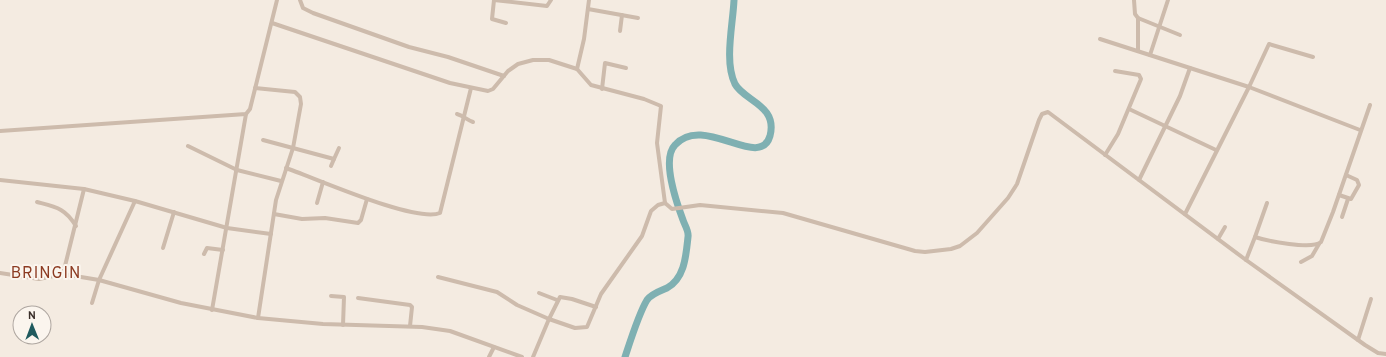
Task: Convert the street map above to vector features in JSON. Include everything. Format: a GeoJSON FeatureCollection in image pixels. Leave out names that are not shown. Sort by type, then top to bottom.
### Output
{"type":"FeatureCollection","features":[{"type":"Feature","properties":{"kind":"street"},"geometry":{"type":"LineString","coordinates":[[212,310],[246,114],[249,111],[277,0]]}},
{"type":"Feature","properties":{"kind":"street"},"geometry":{"type":"LineString","coordinates":[[300,0],[303,8],[313,13],[409,47],[448,57],[504,76]]}},
{"type":"Feature","properties":{"kind":"street"},"geometry":{"type":"LineString","coordinates":[[506,23],[492,19],[494,0],[547,6],[551,0]]}},
{"type":"Feature","properties":{"kind":"street"},"geometry":{"type":"LineString","coordinates":[[577,69],[584,39],[589,0]]}},
{"type":"Feature","properties":{"kind":"street"},"geometry":{"type":"LineString","coordinates":[[1134,0],[1135,14],[1138,18],[1138,51]]}},
{"type":"Feature","properties":{"kind":"street"},"geometry":{"type":"LineString","coordinates":[[1150,55],[1168,0]]}},
{"type":"Feature","properties":{"kind":"street"},"geometry":{"type":"LineString","coordinates":[[588,9],[638,18]]}},
{"type":"Feature","properties":{"kind":"street"},"geometry":{"type":"LineString","coordinates":[[620,31],[622,15]]}},
{"type":"Feature","properties":{"kind":"street"},"geometry":{"type":"LineString","coordinates":[[1138,18],[1180,35]]}},
{"type":"Feature","properties":{"kind":"street"},"geometry":{"type":"LineString","coordinates":[[272,23],[471,88],[490,90],[514,66],[533,60],[549,60],[577,69],[587,82],[602,89],[644,99],[661,106],[657,143],[665,203],[673,209],[700,205],[783,213],[915,250],[933,252],[960,246],[977,233],[996,214],[1017,184],[1039,120],[1044,113],[1050,113],[1246,260],[1371,349],[1386,354]]}},
{"type":"Feature","properties":{"kind":"street"},"geometry":{"type":"LineString","coordinates":[[1100,39],[1249,87],[1360,130]]}},
{"type":"Feature","properties":{"kind":"street"},"geometry":{"type":"LineString","coordinates":[[1185,214],[1249,87],[1269,43],[1313,57]]}},
{"type":"Feature","properties":{"kind":"street"},"geometry":{"type":"LineString","coordinates":[[602,89],[605,63],[626,68]]}},
{"type":"Feature","properties":{"kind":"street"},"geometry":{"type":"LineString","coordinates":[[1139,180],[1166,126],[1190,68]]}},
{"type":"Feature","properties":{"kind":"street"},"geometry":{"type":"LineString","coordinates":[[1105,155],[1129,108],[1140,83],[1141,77],[1139,75],[1115,71]]}},
{"type":"Feature","properties":{"kind":"street"},"geometry":{"type":"LineString","coordinates":[[255,88],[295,92],[300,97],[301,104],[293,148],[281,181],[274,214],[258,318]]}},
{"type":"Feature","properties":{"kind":"street"},"geometry":{"type":"LineString","coordinates":[[286,168],[367,199],[414,213],[431,215],[440,213],[471,88]]}},
{"type":"Feature","properties":{"kind":"street"},"geometry":{"type":"LineString","coordinates":[[1301,262],[1312,256],[1319,244],[1339,195],[1360,130],[1370,105]]}},
{"type":"Feature","properties":{"kind":"street"},"geometry":{"type":"LineString","coordinates":[[1129,108],[1216,150]]}},
{"type":"Feature","properties":{"kind":"street"},"geometry":{"type":"LineString","coordinates":[[0,131],[246,114]]}},
{"type":"Feature","properties":{"kind":"street"},"geometry":{"type":"LineString","coordinates":[[457,114],[464,116],[473,122]]}},
{"type":"Feature","properties":{"kind":"street"},"geometry":{"type":"LineString","coordinates":[[263,140],[334,159]]}},
{"type":"Feature","properties":{"kind":"street"},"geometry":{"type":"LineString","coordinates":[[188,146],[237,170],[281,181]]}},
{"type":"Feature","properties":{"kind":"street"},"geometry":{"type":"LineString","coordinates":[[331,166],[339,148]]}},
{"type":"Feature","properties":{"kind":"street"},"geometry":{"type":"LineString","coordinates":[[1339,195],[1348,199],[1353,198],[1360,183],[1346,175]]}},
{"type":"Feature","properties":{"kind":"street"},"geometry":{"type":"LineString","coordinates":[[0,180],[84,189],[135,201],[227,228],[270,234]]}},
{"type":"Feature","properties":{"kind":"street"},"geometry":{"type":"LineString","coordinates":[[317,203],[323,182]]}},
{"type":"Feature","properties":{"kind":"street"},"geometry":{"type":"LineString","coordinates":[[63,274],[84,189]]}},
{"type":"Feature","properties":{"kind":"street"},"geometry":{"type":"LineString","coordinates":[[274,214],[302,219],[325,218],[358,223],[361,220],[367,199]]}},
{"type":"Feature","properties":{"kind":"street"},"geometry":{"type":"LineString","coordinates":[[1342,217],[1348,199]]}},
{"type":"Feature","properties":{"kind":"street"},"geometry":{"type":"LineString","coordinates":[[92,303],[100,280],[135,201]]}},
{"type":"Feature","properties":{"kind":"street"},"geometry":{"type":"LineString","coordinates":[[37,202],[61,209],[66,212],[76,226]]}},
{"type":"Feature","properties":{"kind":"street"},"geometry":{"type":"LineString","coordinates":[[438,277],[497,292],[517,306],[575,328],[585,328],[589,325],[603,290],[642,236],[651,211],[658,205],[665,203]]}},
{"type":"Feature","properties":{"kind":"street"},"geometry":{"type":"LineString","coordinates":[[1246,260],[1267,203]]}},
{"type":"Feature","properties":{"kind":"street"},"geometry":{"type":"LineString","coordinates":[[163,248],[174,212]]}},
{"type":"Feature","properties":{"kind":"street"},"geometry":{"type":"LineString","coordinates":[[1218,239],[1225,227]]}},
{"type":"Feature","properties":{"kind":"street"},"geometry":{"type":"LineString","coordinates":[[1255,237],[1289,244],[1319,244]]}},
{"type":"Feature","properties":{"kind":"street"},"geometry":{"type":"LineString","coordinates":[[204,254],[207,248],[223,250]]}},
{"type":"Feature","properties":{"kind":"street"},"geometry":{"type":"LineString","coordinates":[[0,273],[39,279],[63,274],[100,280],[181,303],[258,318],[343,325],[410,326],[450,331],[522,357]]}},
{"type":"Feature","properties":{"kind":"street"},"geometry":{"type":"LineString","coordinates":[[539,293],[557,300]]}},
{"type":"Feature","properties":{"kind":"street"},"geometry":{"type":"LineString","coordinates":[[331,296],[344,297],[343,325]]}},
{"type":"Feature","properties":{"kind":"street"},"geometry":{"type":"LineString","coordinates":[[534,357],[557,300],[560,297],[572,299],[596,307]]}},
{"type":"Feature","properties":{"kind":"street"},"geometry":{"type":"LineString","coordinates":[[358,298],[410,306],[412,308],[410,326]]}},
{"type":"Feature","properties":{"kind":"street"},"geometry":{"type":"LineString","coordinates":[[1358,340],[1371,299]]}},
{"type":"Feature","properties":{"kind":"street"},"geometry":{"type":"LineString","coordinates":[[489,357],[494,347]]}},
{"type":"Feature","properties":{"kind":"waterway"},"geometry":{"type":"LineString","coordinates":[[625,357],[647,300],[653,294],[673,284],[684,266],[688,233],[674,193],[670,171],[671,152],[675,145],[687,137],[700,135],[715,137],[743,146],[755,148],[764,145],[770,136],[771,126],[769,117],[765,110],[739,90],[732,75],[730,65],[730,43],[734,0]]}},
{"type":"Feature","properties":{"kind":"district","name":"BRINGIN"},"geometry":{"type":"Point","coordinates":[46,274]}}]}
